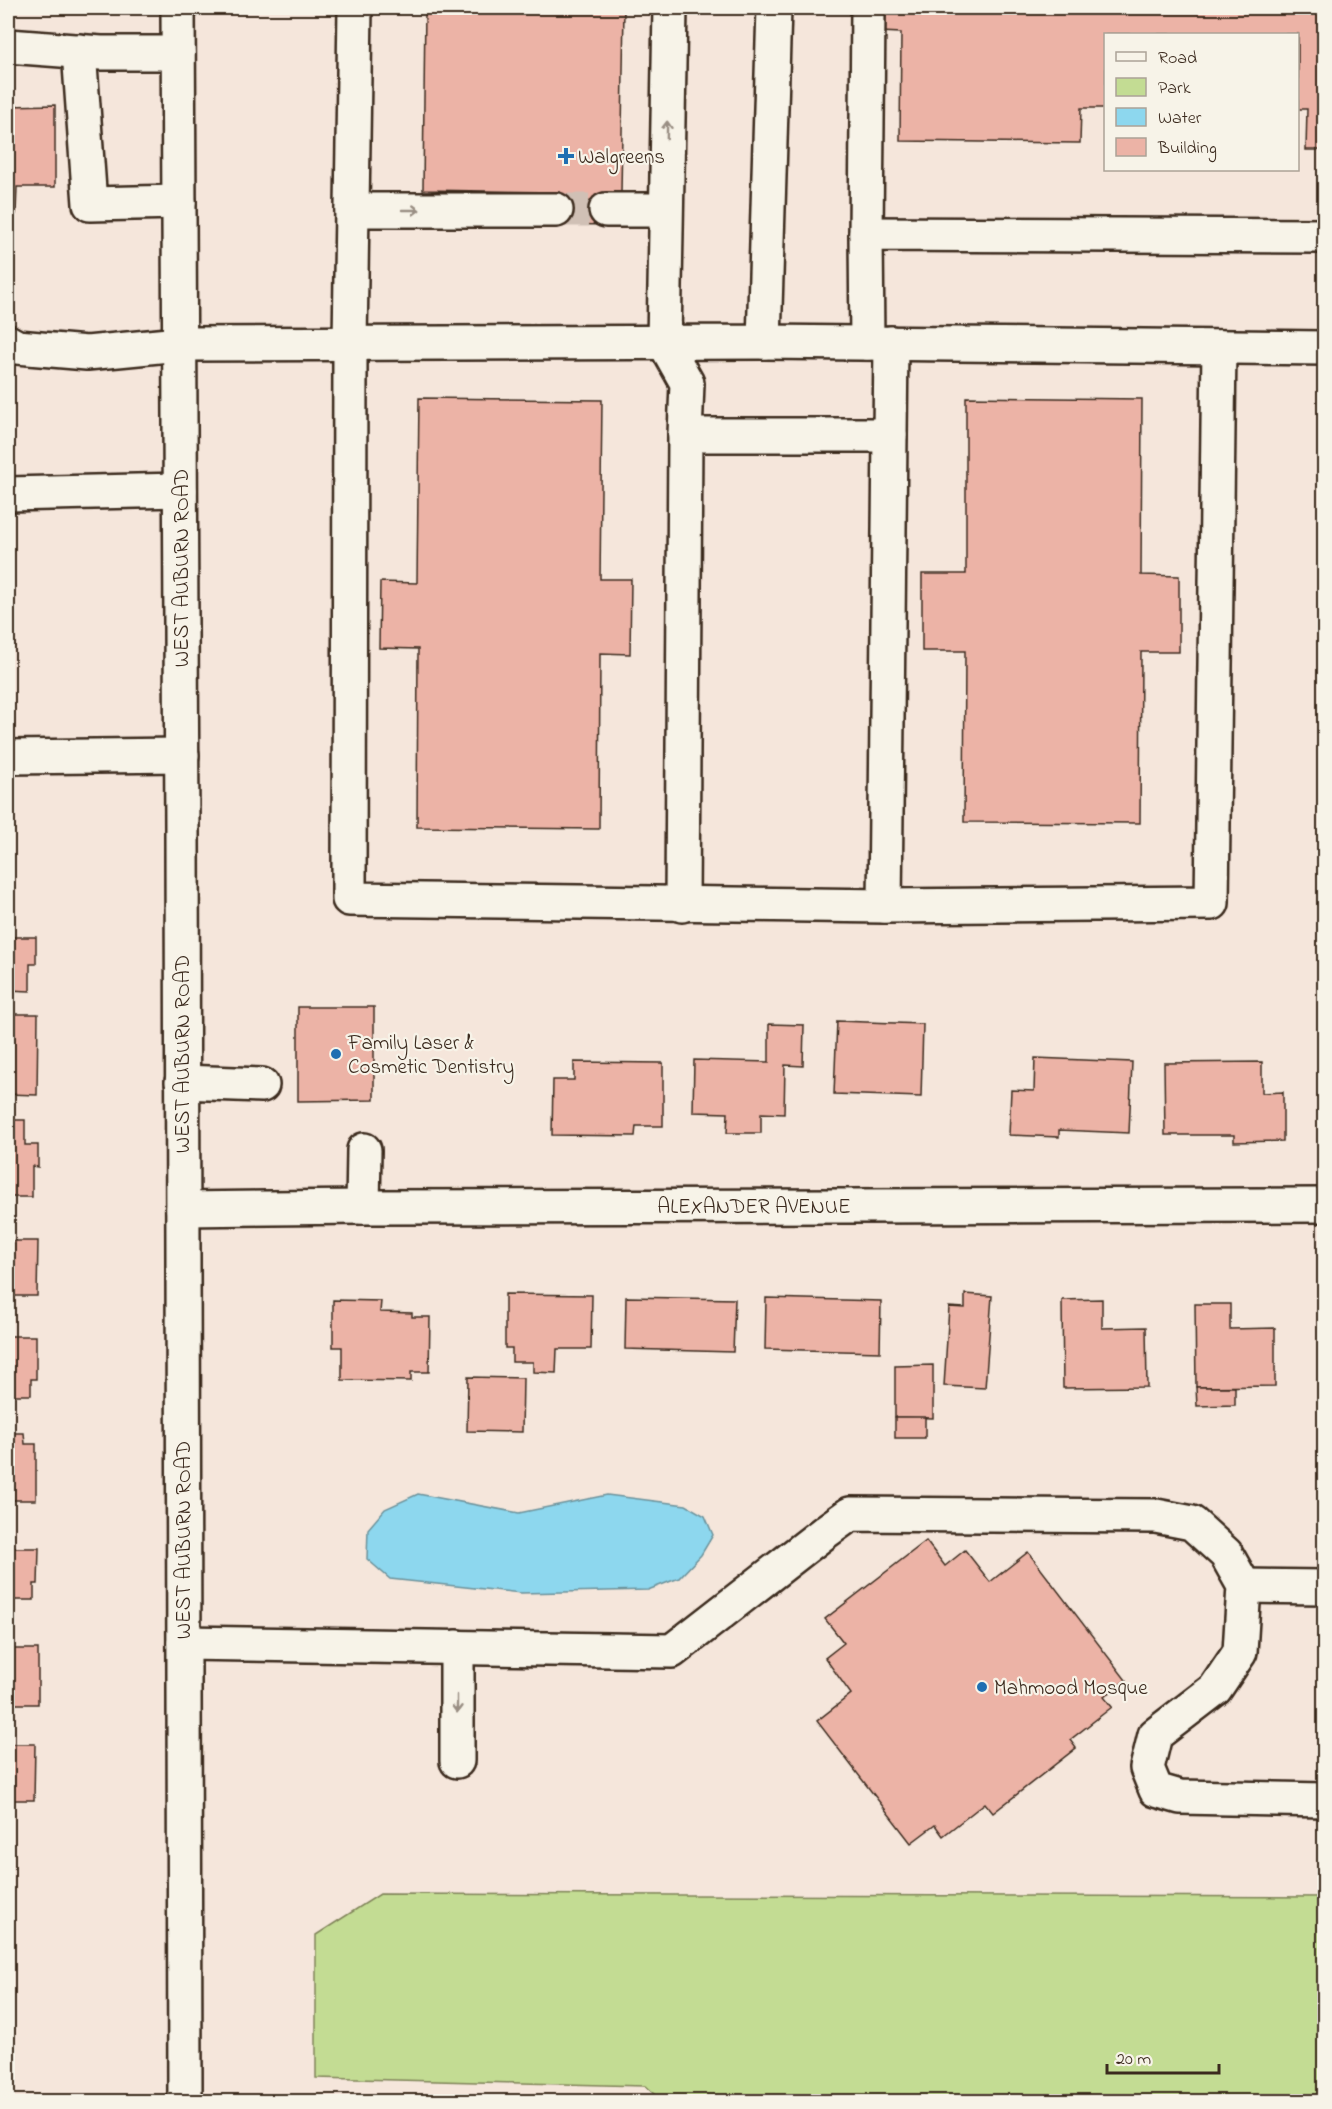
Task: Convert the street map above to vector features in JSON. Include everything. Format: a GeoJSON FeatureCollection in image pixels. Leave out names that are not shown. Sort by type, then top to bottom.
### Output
{"type":"FeatureCollection","features":[{"type":"Feature","properties":{"kind":"main road","name":"WEST AUBURN ROAD"},"geometry":{"type":"LineString","coordinates":[[178,8],[185,2102]]}},
{"type":"Feature","properties":{"kind":"main road"},"geometry":{"type":"LineString","coordinates":[[355,8],[350,343],[349,899],[885,906],[1212,903],[1219,347]]}},
{"type":"Feature","properties":{"kind":"main road"},"geometry":{"type":"LineString","coordinates":[[670,8],[664,342],[687,383],[682,905]]}},
{"type":"Feature","properties":{"kind":"main road"},"geometry":{"type":"LineString","coordinates":[[764,342],[774,8]]}},
{"type":"Feature","properties":{"kind":"main road"},"geometry":{"type":"LineString","coordinates":[[868,8],[866,234],[890,435],[885,906]]}},
{"type":"Feature","properties":{"kind":"main road"},"geometry":{"type":"LineString","coordinates":[[8,46],[79,51],[178,53]]}},
{"type":"Feature","properties":{"kind":"main road"},"geometry":{"type":"LineString","coordinates":[[79,51],[90,204],[178,202]]}},
{"type":"Feature","properties":{"kind":"main road"},"geometry":{"type":"LineString","coordinates":[[352,210],[556,210]]}},
{"type":"Feature","properties":{"kind":"main road"},"geometry":{"type":"LineString","coordinates":[[606,210],[665,210]]}},
{"type":"Feature","properties":{"kind":"main road"},"geometry":{"type":"LineString","coordinates":[[866,234],[1324,236]]}},
{"type":"Feature","properties":{"kind":"main road"},"geometry":{"type":"LineString","coordinates":[[11,347],[87,353],[179,344],[350,343],[764,342],[1324,348]]}},
{"type":"Feature","properties":{"kind":"main road"},"geometry":{"type":"LineString","coordinates":[[685,435],[890,435]]}},
{"type":"Feature","properties":{"kind":"main road"},"geometry":{"type":"LineString","coordinates":[[8,494],[180,490]]}},
{"type":"Feature","properties":{"kind":"main road"},"geometry":{"type":"LineString","coordinates":[[8,757],[182,754]]}},
{"type":"Feature","properties":{"kind":"main road"},"geometry":{"type":"LineString","coordinates":[[182,1082],[262,1085]]}},
{"type":"Feature","properties":{"kind":"main road"},"geometry":{"type":"LineString","coordinates":[[363,1207],[364,1150]]}},
{"type":"Feature","properties":{"kind":"main road","name":"ALEXANDER AVENUE"},"geometry":{"type":"LineString","coordinates":[[183,1209],[1324,1204]]}},
{"type":"Feature","properties":{"kind":"main road"},"geometry":{"type":"LineString","coordinates":[[184,1643],[672,1651],[850,1514],[1156,1516],[1192,1523],[1226,1554],[1244,1586],[1240,1652],[1215,1689],[1155,1735],[1147,1768],[1156,1790],[1180,1797],[1324,1800]]}},
{"type":"Feature","properties":{"kind":"main road"},"geometry":{"type":"LineString","coordinates":[[1244,1586],[1324,1587]]}},
{"type":"Feature","properties":{"kind":"main road"},"geometry":{"type":"LineString","coordinates":[[457,1761],[458,1647]]}},
{"type":"Feature","properties":{"kind":"green space"},"geometry":{"type":"Polygon","coordinates":[[[380,1894],[1324,1897],[1324,2101],[663,2102],[645,2086],[316,2078],[316,1935],[380,1894]]]}},
{"type":"Feature","properties":{"kind":"water"},"geometry":{"type":"Polygon","coordinates":[[[418,1494],[519,1513],[607,1495],[686,1505],[705,1516],[713,1535],[701,1555],[679,1578],[648,1590],[521,1593],[390,1579],[367,1559],[368,1529],[385,1509],[418,1494]]]}},
{"type":"Feature","properties":{"kind":"building","name":"Walgreens"},"geometry":{"type":"Polygon","coordinates":[[[425,8],[624,8],[621,193],[606,192],[605,225],[557,224],[557,192],[423,190],[425,8]]]}},
{"type":"Feature","properties":{"kind":"building"},"geometry":{"type":"Polygon","coordinates":[[[881,8],[1324,8],[1324,150],[1306,150],[1307,109],[1299,109],[1299,33],[1104,33],[1104,108],[1081,108],[1080,143],[900,141],[901,33],[881,32],[881,8]]]}},
{"type":"Feature","properties":{"kind":"building"},"geometry":{"type":"Polygon","coordinates":[[[55,105],[55,187],[17,187],[16,214],[8,214],[8,106],[55,105]]]}},
{"type":"Feature","properties":{"kind":"building"},"geometry":{"type":"Polygon","coordinates":[[[966,397],[1142,399],[1141,575],[1179,576],[1179,652],[1141,652],[1140,823],[964,822],[965,651],[922,651],[922,574],[966,574],[966,397]]]}},
{"type":"Feature","properties":{"kind":"building"},"geometry":{"type":"Polygon","coordinates":[[[419,398],[602,400],[600,579],[631,579],[630,654],[600,653],[599,829],[417,827],[418,649],[379,648],[380,582],[417,583],[419,398]]]}},
{"type":"Feature","properties":{"kind":"building"},"geometry":{"type":"Polygon","coordinates":[[[8,937],[36,937],[36,964],[30,964],[30,991],[8,990],[8,937]]]}},
{"type":"Feature","properties":{"kind":"building","name":"Family Laser & Cosmetic Dentistry"},"geometry":{"type":"Polygon","coordinates":[[[298,1007],[374,1007],[374,1100],[298,1101],[298,1007]]]}},
{"type":"Feature","properties":{"kind":"building"},"geometry":{"type":"Polygon","coordinates":[[[8,1014],[38,1014],[37,1095],[8,1094],[8,1014]]]}},
{"type":"Feature","properties":{"kind":"building"},"geometry":{"type":"Polygon","coordinates":[[[837,1021],[923,1024],[921,1097],[834,1094],[837,1021]]]}},
{"type":"Feature","properties":{"kind":"building"},"geometry":{"type":"Polygon","coordinates":[[[769,1024],[804,1025],[803,1066],[785,1065],[784,1114],[761,1113],[761,1133],[727,1133],[728,1113],[693,1112],[694,1060],[769,1062],[769,1024]]]}},
{"type":"Feature","properties":{"kind":"building"},"geometry":{"type":"Polygon","coordinates":[[[1035,1058],[1132,1062],[1129,1133],[1059,1130],[1059,1137],[1009,1135],[1011,1090],[1034,1091],[1035,1058]]]}},
{"type":"Feature","properties":{"kind":"building"},"geometry":{"type":"Polygon","coordinates":[[[574,1062],[663,1063],[663,1126],[636,1126],[635,1136],[552,1135],[553,1080],[574,1080],[574,1062]]]}},
{"type":"Feature","properties":{"kind":"building"},"geometry":{"type":"Polygon","coordinates":[[[1262,1062],[1262,1093],[1283,1092],[1283,1141],[1234,1142],[1234,1135],[1165,1135],[1164,1063],[1262,1062]]]}},
{"type":"Feature","properties":{"kind":"building"},"geometry":{"type":"Polygon","coordinates":[[[8,1120],[25,1120],[25,1145],[38,1145],[38,1167],[32,1166],[32,1197],[8,1197],[8,1120]]]}},
{"type":"Feature","properties":{"kind":"building"},"geometry":{"type":"Polygon","coordinates":[[[8,1241],[38,1241],[37,1296],[8,1296],[8,1241]]]}},
{"type":"Feature","properties":{"kind":"building"},"geometry":{"type":"Polygon","coordinates":[[[505,1294],[592,1295],[591,1349],[557,1349],[556,1373],[533,1372],[533,1362],[512,1362],[512,1348],[505,1348],[505,1294]]]}},
{"type":"Feature","properties":{"kind":"building"},"geometry":{"type":"Polygon","coordinates":[[[965,1294],[992,1296],[985,1388],[944,1386],[949,1307],[965,1308],[965,1294]]]}},
{"type":"Feature","properties":{"kind":"building"},"geometry":{"type":"Polygon","coordinates":[[[626,1297],[735,1299],[733,1352],[625,1349],[626,1297]]]}},
{"type":"Feature","properties":{"kind":"building"},"geometry":{"type":"Polygon","coordinates":[[[766,1298],[881,1301],[880,1352],[765,1349],[766,1298]]]}},
{"type":"Feature","properties":{"kind":"building"},"geometry":{"type":"Polygon","coordinates":[[[1102,1299],[1102,1328],[1146,1327],[1147,1387],[1063,1388],[1062,1300],[1102,1299]]]}},
{"type":"Feature","properties":{"kind":"building"},"geometry":{"type":"Polygon","coordinates":[[[333,1300],[381,1301],[380,1312],[412,1313],[412,1317],[430,1317],[429,1372],[411,1372],[411,1381],[342,1380],[342,1347],[333,1347],[333,1300]]]}},
{"type":"Feature","properties":{"kind":"building"},"geometry":{"type":"Polygon","coordinates":[[[1195,1304],[1230,1304],[1230,1329],[1275,1328],[1275,1386],[1196,1387],[1195,1304]]]}},
{"type":"Feature","properties":{"kind":"building"},"geometry":{"type":"Polygon","coordinates":[[[8,1336],[36,1336],[36,1379],[31,1379],[31,1395],[8,1395],[8,1336]]]}},
{"type":"Feature","properties":{"kind":"building"},"geometry":{"type":"Polygon","coordinates":[[[1324,1340],[1324,1423],[1322,1423],[1324,1340]]]}},
{"type":"Feature","properties":{"kind":"building"},"geometry":{"type":"Polygon","coordinates":[[[933,1365],[933,1418],[895,1417],[895,1366],[933,1365]]]}},
{"type":"Feature","properties":{"kind":"building"},"geometry":{"type":"Polygon","coordinates":[[[468,1377],[523,1378],[522,1432],[467,1431],[468,1377]]]}},
{"type":"Feature","properties":{"kind":"building"},"geometry":{"type":"Polygon","coordinates":[[[1196,1387],[1235,1387],[1235,1405],[1197,1406],[1196,1387]]]}},
{"type":"Feature","properties":{"kind":"building"},"geometry":{"type":"Polygon","coordinates":[[[895,1417],[925,1417],[925,1438],[895,1438],[895,1417]]]}},
{"type":"Feature","properties":{"kind":"building"},"geometry":{"type":"Polygon","coordinates":[[[8,1433],[24,1433],[25,1444],[36,1444],[36,1500],[8,1500],[8,1433]]]}},
{"type":"Feature","properties":{"kind":"building","name":"Mahmood Mosque"},"geometry":{"type":"Polygon","coordinates":[[[926,1541],[945,1566],[965,1550],[990,1582],[1028,1552],[1126,1680],[1104,1697],[1112,1707],[1070,1740],[1076,1748],[993,1813],[985,1803],[943,1836],[935,1825],[911,1843],[817,1721],[851,1694],[825,1658],[844,1643],[825,1619],[926,1541]]]}},
{"type":"Feature","properties":{"kind":"building"},"geometry":{"type":"Polygon","coordinates":[[[8,1548],[39,1548],[38,1584],[34,1584],[34,1600],[8,1600],[8,1548]]]}},
{"type":"Feature","properties":{"kind":"building"},"geometry":{"type":"Polygon","coordinates":[[[8,1649],[38,1649],[38,1704],[8,1704],[8,1649]]]}},
{"type":"Feature","properties":{"kind":"building"},"geometry":{"type":"Polygon","coordinates":[[[8,1744],[35,1744],[34,1800],[8,1800],[8,1744]]]}},
{"type":"Feature","properties":{"kind":"tunnel"},"geometry":{"type":"LineString","coordinates":[[556,210],[606,210]]}},
{"type":"Feature","properties":{"kind":"place","name":"Walgreens"},"geometry":{"type":"Point","coordinates":[566,156]}},
{"type":"Feature","properties":{"kind":"place","name":"Family Laser & Cosmetic Dentistry"},"geometry":{"type":"Point","coordinates":[336,1054]}},
{"type":"Feature","properties":{"kind":"place","name":"Mahmood Mosque"},"geometry":{"type":"Point","coordinates":[982,1687]}}]}
